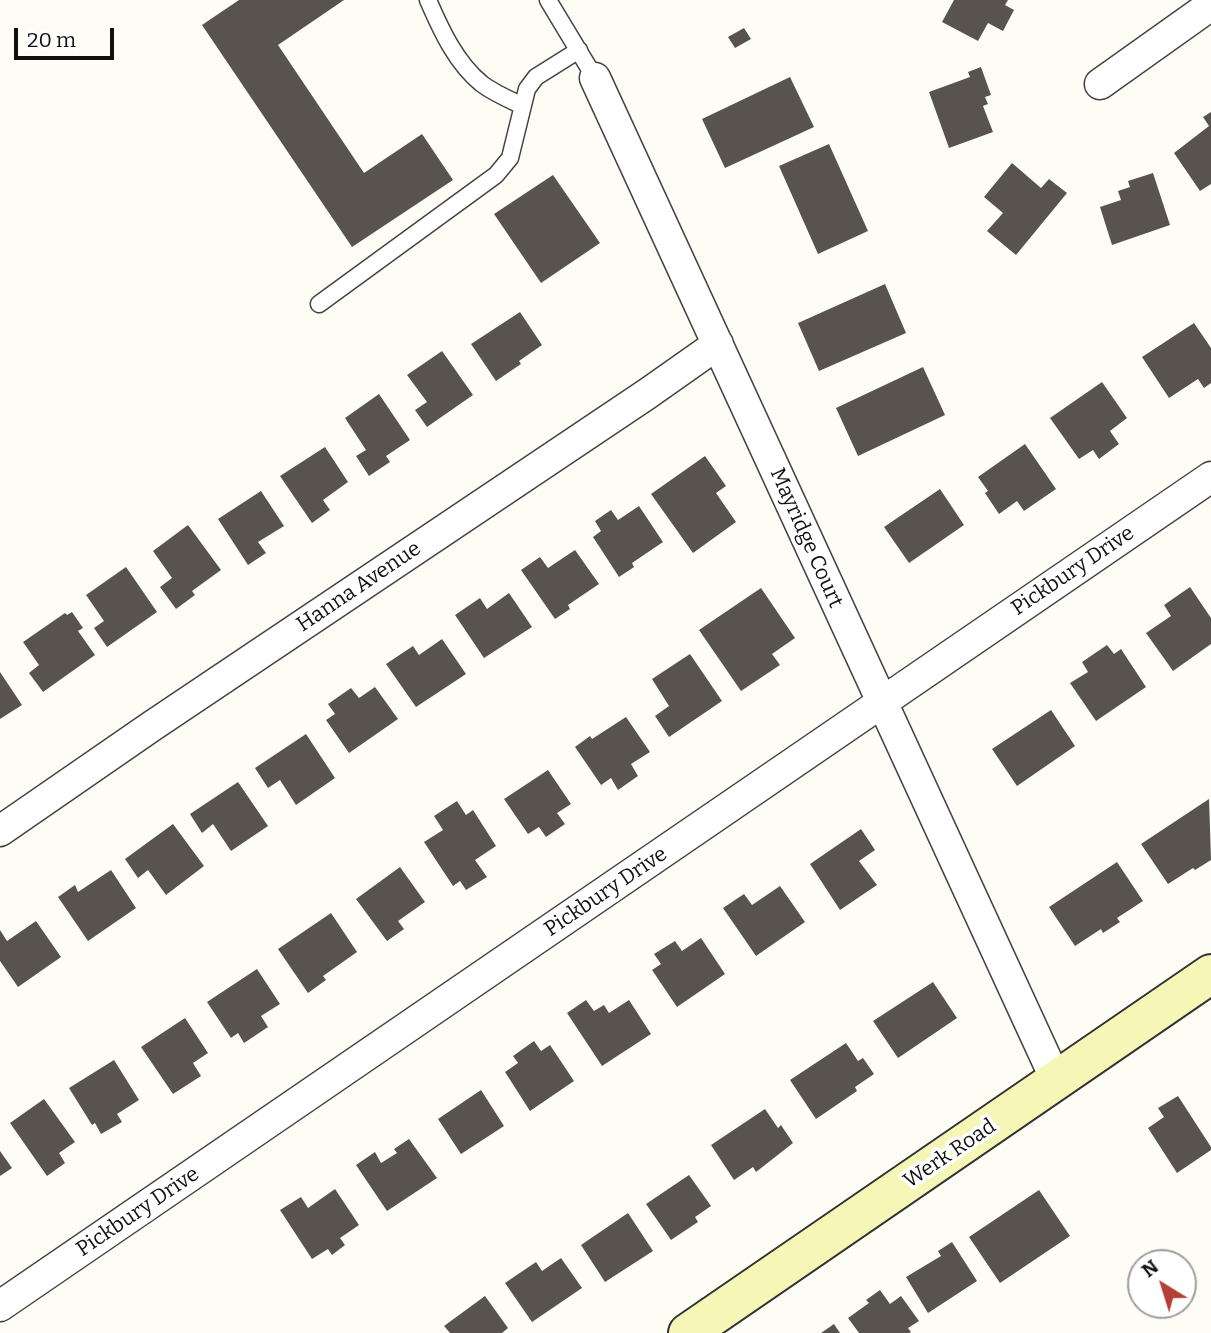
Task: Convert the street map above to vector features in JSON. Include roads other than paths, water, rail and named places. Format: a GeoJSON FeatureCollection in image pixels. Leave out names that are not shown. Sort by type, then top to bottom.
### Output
{"type":"FeatureCollection","features":[{"type":"Feature","properties":{"kind":"street"},"geometry":{"type":"LineString","coordinates":[[1100,84],[1211,5]]}},
{"type":"Feature","properties":{"kind":"street","name":"Mayridge Court"},"geometry":{"type":"LineString","coordinates":[[595,78],[1056,1080]]}},
{"type":"Feature","properties":{"kind":"street","name":"Hanna Avenue"},"geometry":{"type":"LineString","coordinates":[[0,831],[718,344]]}},
{"type":"Feature","properties":{"kind":"street","name":"Pickbury Drive"},"geometry":{"type":"LineString","coordinates":[[0,1306],[1211,477]]}},
{"type":"Feature","properties":{"kind":"street","name":"Werk Road"},"geometry":{"type":"LineString","coordinates":[[688,1333],[1211,974]]}},
{"type":"Feature","properties":{"kind":"lane"},"geometry":{"type":"LineString","coordinates":[[428,0],[444,36],[469,71],[495,93],[521,105]]}},
{"type":"Feature","properties":{"kind":"lane","name":"Mayridge Court"},"geometry":{"type":"LineString","coordinates":[[548,0],[595,78]]}},
{"type":"Feature","properties":{"kind":"lane"},"geometry":{"type":"LineString","coordinates":[[319,304],[496,175],[510,158],[527,89],[536,77],[579,50]]}}]}
